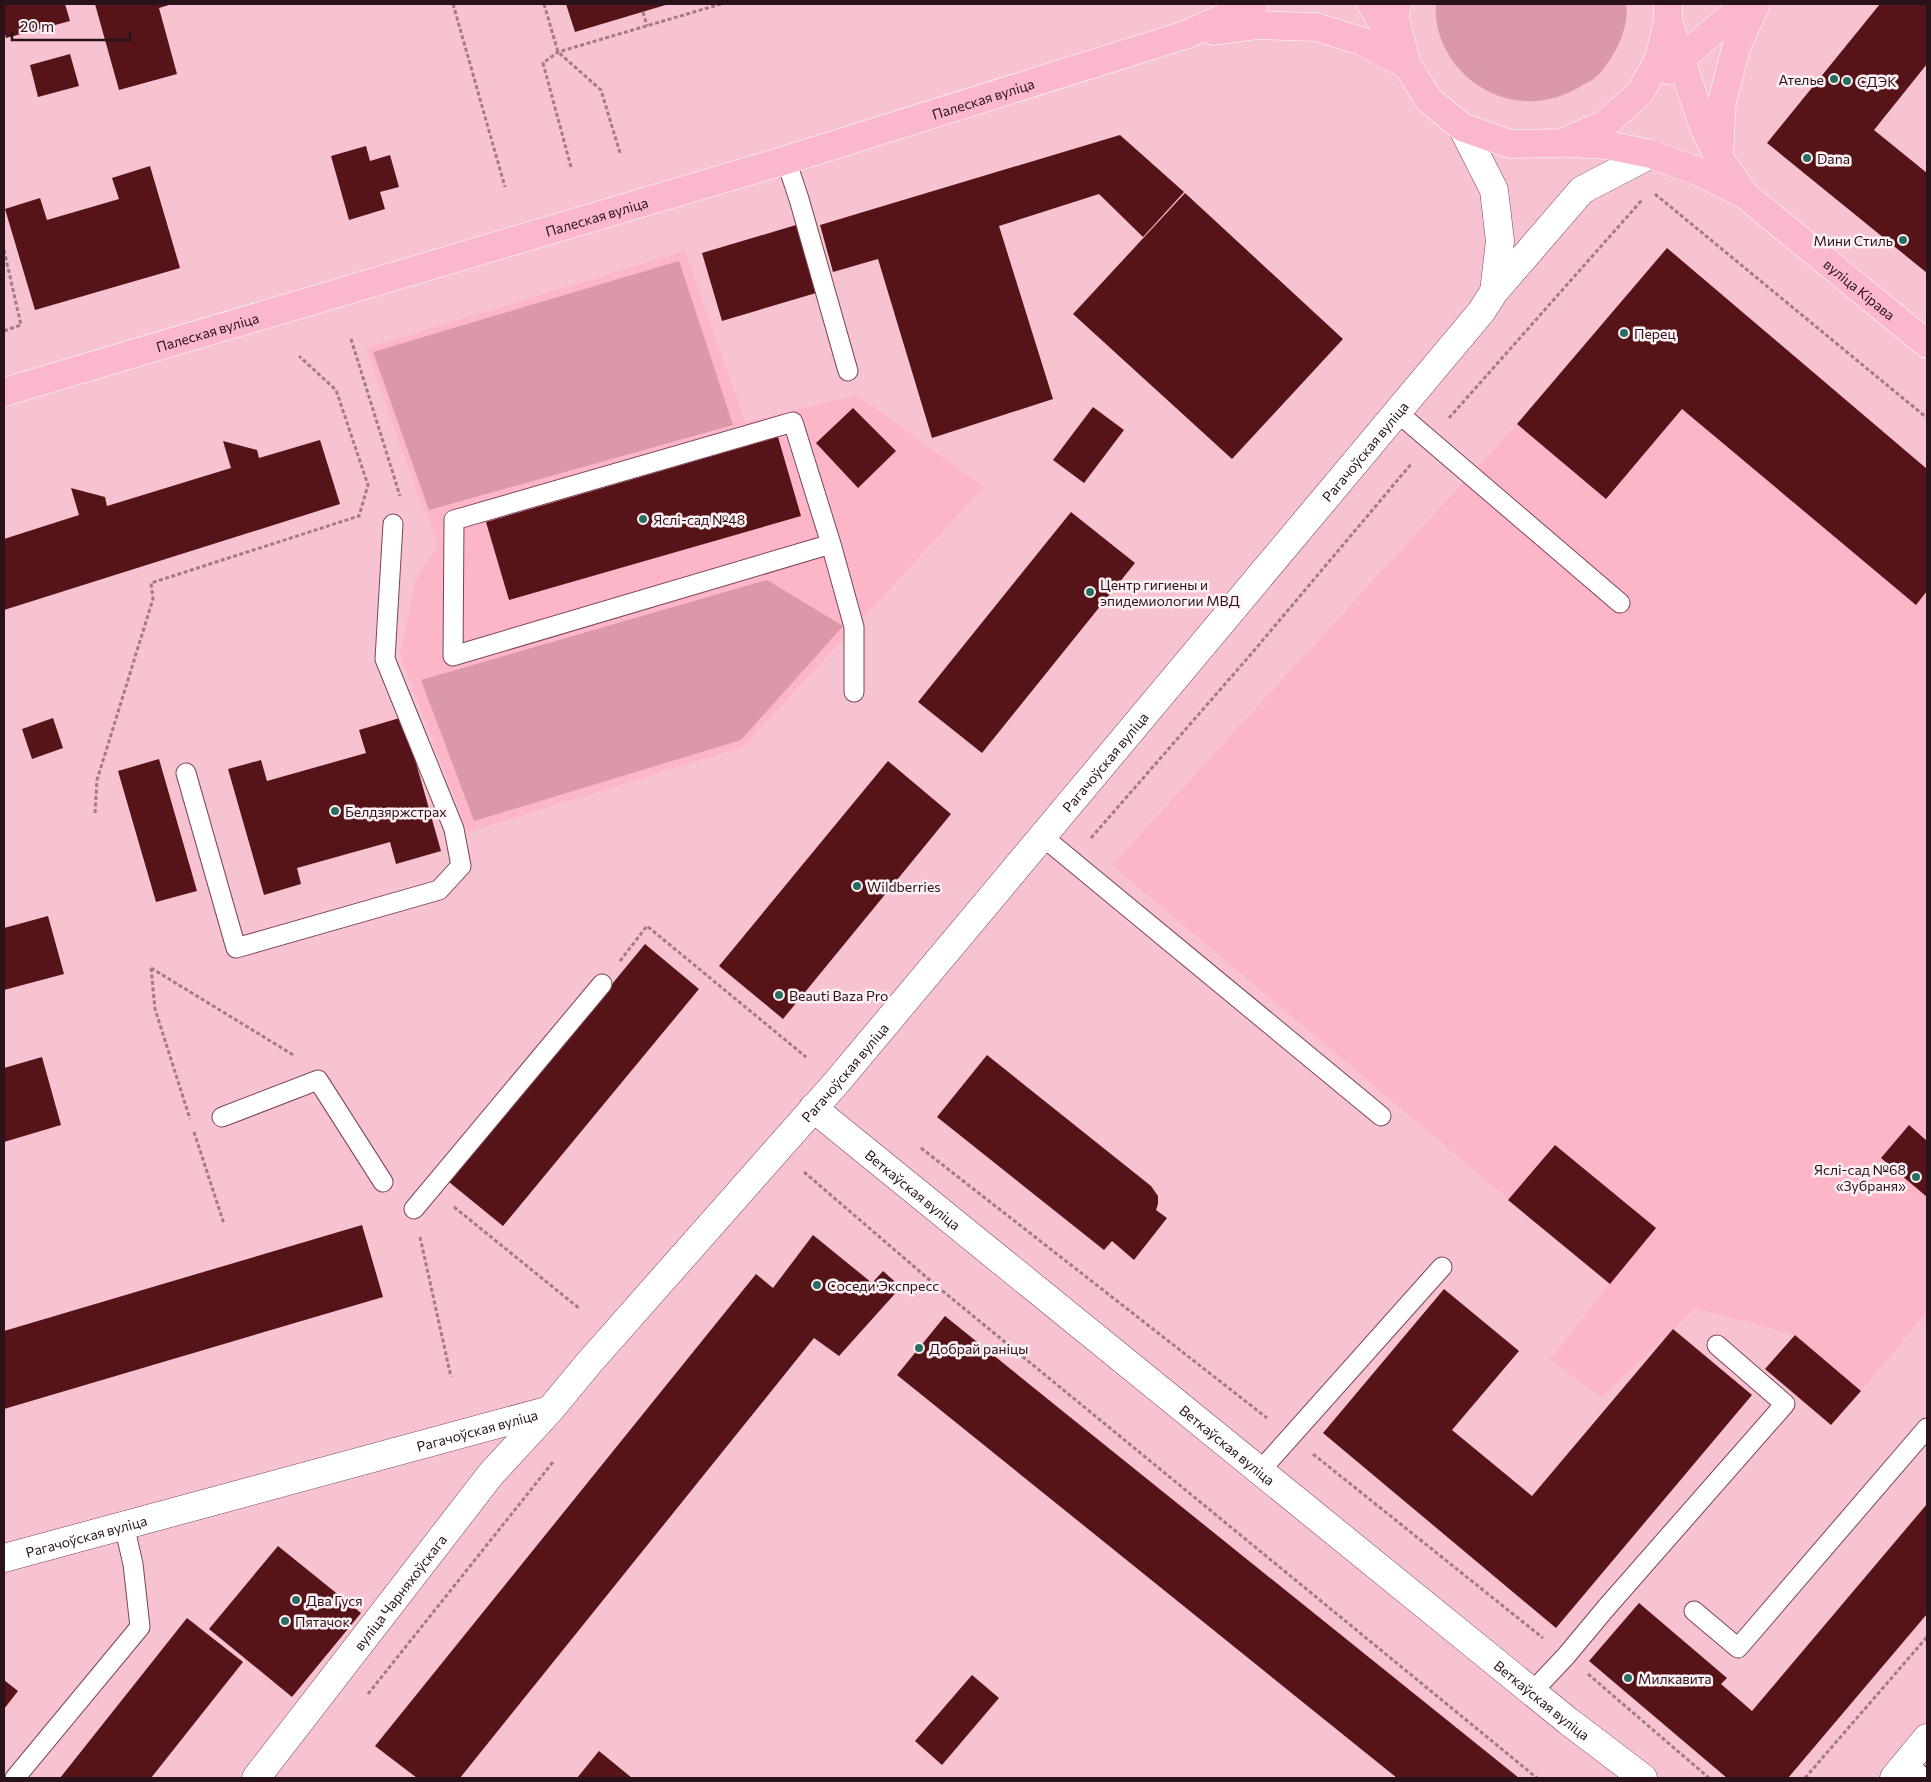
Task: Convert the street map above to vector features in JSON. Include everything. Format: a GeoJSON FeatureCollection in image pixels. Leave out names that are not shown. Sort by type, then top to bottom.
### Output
{"type":"FeatureCollection","features":[{"type":"Feature","properties":{"kind":"main road"},"geometry":{"type":"LineString","coordinates":[[1185,35],[1220,4]]}},
{"type":"Feature","properties":{"kind":"main road","name":"Палеская вуліца"},"geometry":{"type":"LineString","coordinates":[[4,392],[786,160],[1185,35],[1254,4]]}},
{"type":"Feature","properties":{"kind":"main road"},"geometry":{"type":"LineString","coordinates":[[1371,4],[1406,65],[1429,100],[1462,127],[1510,144],[1561,142],[1605,124],[1746,4]]}},
{"type":"Feature","properties":{"kind":"main road"},"geometry":{"type":"LineString","coordinates":[[1396,4],[1395,18],[1406,65]]}},
{"type":"Feature","properties":{"kind":"main road"},"geometry":{"type":"LineString","coordinates":[[1719,158],[1722,102],[1736,48],[1756,4]]}},
{"type":"Feature","properties":{"kind":"main road"},"geometry":{"type":"LineString","coordinates":[[1640,93],[1659,59],[1668,12]]}},
{"type":"Feature","properties":{"kind":"main road","name":"вуліца Кірава"},"geometry":{"type":"LineString","coordinates":[[1668,12],[1681,60],[1704,128],[1719,158],[1746,195]]}},
{"type":"Feature","properties":{"kind":"main road","name":"Палеская вуліца"},"geometry":{"type":"LineString","coordinates":[[1185,35],[1258,25],[1316,27],[1361,41],[1406,65]]}},
{"type":"Feature","properties":{"kind":"main road","name":"вуліца Кірава"},"geometry":{"type":"LineString","coordinates":[[1561,142],[1607,145],[1651,154],[1698,171],[1746,195],[1927,344]]}},
{"type":"Feature","properties":{"kind":"street","name":"Рагачоўская вуліца"},"geometry":{"type":"LineString","coordinates":[[1462,127],[1494,190],[1500,242],[1494,292]]}},
{"type":"Feature","properties":{"kind":"street","name":"Рагачоўская вуліца"},"geometry":{"type":"LineString","coordinates":[[4,1558],[550,1410],[594,1356],[813,1108],[1481,312],[1494,292],[1582,190],[1651,154]]}},
{"type":"Feature","properties":{"kind":"street","name":"Веткаўская вуліца"},"geometry":{"type":"LineString","coordinates":[[813,1108],[1260,1471],[1643,1778]]}},
{"type":"Feature","properties":{"kind":"street","name":"вуліца Чарняхоўскага"},"geometry":{"type":"LineString","coordinates":[[256,1778],[491,1474],[550,1410]]}},
{"type":"Feature","properties":{"kind":"street"},"geometry":{"type":"LineString","coordinates":[[1908,1773],[1927,1738]]}},
{"type":"Feature","properties":{"kind":"lane"},"geometry":{"type":"LineString","coordinates":[[786,160],[848,371]]}},
{"type":"Feature","properties":{"kind":"lane"},"geometry":{"type":"LineString","coordinates":[[1397,412],[1620,603]]}},
{"type":"Feature","properties":{"kind":"lane"},"geometry":{"type":"LineString","coordinates":[[830,544],[453,656],[454,520],[793,422],[830,544],[854,627],[854,692]]}},
{"type":"Feature","properties":{"kind":"lane"},"geometry":{"type":"LineString","coordinates":[[186,773],[236,948],[439,890],[461,866],[454,829],[385,659],[393,524]]}},
{"type":"Feature","properties":{"kind":"lane"},"geometry":{"type":"LineString","coordinates":[[1042,836],[1381,1116]]}},
{"type":"Feature","properties":{"kind":"lane"},"geometry":{"type":"LineString","coordinates":[[414,1209],[602,984]]}},
{"type":"Feature","properties":{"kind":"lane"},"geometry":{"type":"LineString","coordinates":[[222,1117],[318,1080],[383,1182]]}},
{"type":"Feature","properties":{"kind":"lane"},"geometry":{"type":"LineString","coordinates":[[1260,1471],[1442,1267]]}},
{"type":"Feature","properties":{"kind":"lane"},"geometry":{"type":"LineString","coordinates":[[1533,1691],[1566,1656],[1785,1404],[1716,1345]]}},
{"type":"Feature","properties":{"kind":"lane"},"geometry":{"type":"LineString","coordinates":[[1694,1611],[1738,1648],[1927,1428]]}},
{"type":"Feature","properties":{"kind":"lane"},"geometry":{"type":"LineString","coordinates":[[15,1778],[140,1627],[133,1564],[124,1525]]}},
{"type":"Feature","properties":{"kind":"path"},"geometry":{"type":"LineString","coordinates":[[453,4],[505,187]]}},
{"type":"Feature","properties":{"kind":"path"},"geometry":{"type":"LineString","coordinates":[[544,4],[558,52],[601,90],[620,153]]}},
{"type":"Feature","properties":{"kind":"path"},"geometry":{"type":"LineString","coordinates":[[571,167],[543,63],[558,52],[721,4]]}},
{"type":"Feature","properties":{"kind":"path"},"geometry":{"type":"LineString","coordinates":[[643,12],[647,26]]}},
{"type":"Feature","properties":{"kind":"path"},"geometry":{"type":"LineString","coordinates":[[1651,190],[1927,418]]}},
{"type":"Feature","properties":{"kind":"path"},"geometry":{"type":"LineString","coordinates":[[1071,860],[1252,653],[1480,382],[1644,197]]}},
{"type":"Feature","properties":{"kind":"path"},"geometry":{"type":"LineString","coordinates":[[4,250],[21,326],[4,331]]}},
{"type":"Feature","properties":{"kind":"path"},"geometry":{"type":"LineString","coordinates":[[351,339],[402,500]]}},
{"type":"Feature","properties":{"kind":"path"},"geometry":{"type":"LineString","coordinates":[[95,813],[97,780],[154,599],[151,583],[360,516],[368,485],[336,390],[299,356]]}},
{"type":"Feature","properties":{"kind":"path"},"geometry":{"type":"LineString","coordinates":[[602,984],[647,926],[806,1057]]}},
{"type":"Feature","properties":{"kind":"path"},"geometry":{"type":"LineString","coordinates":[[191,1121],[155,1009],[151,968],[293,1054],[318,1080]]}},
{"type":"Feature","properties":{"kind":"path"},"geometry":{"type":"LineString","coordinates":[[194,1130],[224,1224]]}},
{"type":"Feature","properties":{"kind":"path"},"geometry":{"type":"LineString","coordinates":[[797,1179],[804,1172],[939,1288],[1537,1778]]}},
{"type":"Feature","properties":{"kind":"path"},"geometry":{"type":"LineString","coordinates":[[432,1188],[580,1309]]}},
{"type":"Feature","properties":{"kind":"path"},"geometry":{"type":"LineString","coordinates":[[414,1209],[450,1377]]}},
{"type":"Feature","properties":{"kind":"path"},"geometry":{"type":"LineString","coordinates":[[362,1701],[553,1461]]}},
{"type":"Feature","properties":{"kind":"path"},"geometry":{"type":"LineString","coordinates":[[1806,1778],[1927,1637]]}},
{"type":"Feature","properties":{"kind":"shaded area"},"geometry":{"type":"Polygon","coordinates":[[[1436,4],[1626,4],[1627,11],[1623,34],[1617,48],[1600,73],[1565,94],[1548,99],[1530,101],[1514,100],[1482,88],[1455,64],[1446,50],[1438,28],[1436,4]]]}},
{"type":"Feature","properties":{"kind":"shaded area"},"geometry":{"type":"Polygon","coordinates":[[[1667,248],[1927,469],[1927,1312],[1861,1391],[1795,1335],[1695,1308],[1602,1398],[1550,1360],[1609,1284],[1112,865],[1517,424],[1667,248]]]}},
{"type":"Feature","properties":{"kind":"shaded area"},"geometry":{"type":"Polygon","coordinates":[[[685,251],[745,422],[857,395],[984,487],[743,747],[468,832],[400,655],[416,579],[437,546],[430,522],[423,508],[366,348],[685,251]]]}},
{"type":"Feature","properties":{"kind":"shaded area"},"geometry":{"type":"Polygon","coordinates":[[[679,261],[733,425],[429,510],[373,352],[679,261]]]}},
{"type":"Feature","properties":{"kind":"shaded area"},"geometry":{"type":"Polygon","coordinates":[[[767,580],[843,626],[741,740],[474,821],[421,680],[767,580]]]}},
{"type":"Feature","properties":{"kind":"building"},"geometry":{"type":"Polygon","coordinates":[[[4,4],[65,4],[70,21],[6,38],[4,31],[4,4]]]}},
{"type":"Feature","properties":{"kind":"building"},"geometry":{"type":"Polygon","coordinates":[[[95,4],[172,4],[159,8],[177,74],[119,90],[95,4]]]}},
{"type":"Feature","properties":{"kind":"building"},"geometry":{"type":"Polygon","coordinates":[[[566,4],[669,4],[575,32],[566,4]]]}},
{"type":"Feature","properties":{"kind":"building"},"geometry":{"type":"Polygon","coordinates":[[[1880,4],[1927,4],[1927,64],[1874,130],[1927,173],[1927,273],[1767,143],[1880,4]]]}},
{"type":"Feature","properties":{"kind":"building"},"geometry":{"type":"Polygon","coordinates":[[[70,54],[79,86],[38,97],[30,65],[70,54]]]}},
{"type":"Feature","properties":{"kind":"building"},"geometry":{"type":"Polygon","coordinates":[[[1120,135],[1184,192],[1143,237],[1099,194],[999,226],[1053,399],[932,438],[878,259],[833,272],[820,225],[1120,135]]]}},
{"type":"Feature","properties":{"kind":"building"},"geometry":{"type":"Polygon","coordinates":[[[366,146],[370,161],[390,155],[399,187],[380,192],[385,209],[349,220],[331,156],[366,146]]]}},
{"type":"Feature","properties":{"kind":"building"},"geometry":{"type":"Polygon","coordinates":[[[150,166],[180,268],[35,310],[5,209],[40,198],[47,220],[119,199],[112,178],[150,166]]]}},
{"type":"Feature","properties":{"kind":"building"},"geometry":{"type":"Polygon","coordinates":[[[1185,193],[1343,339],[1232,459],[1073,314],[1185,193]]]}},
{"type":"Feature","properties":{"kind":"building"},"geometry":{"type":"Polygon","coordinates":[[[796,225],[816,293],[722,321],[702,253],[796,225]]]}},
{"type":"Feature","properties":{"kind":"building"},"geometry":{"type":"Polygon","coordinates":[[[1667,248],[1927,469],[1927,591],[1916,605],[1682,409],[1606,499],[1517,424],[1667,248]]]}},
{"type":"Feature","properties":{"kind":"building"},"geometry":{"type":"Polygon","coordinates":[[[1093,407],[1124,430],[1084,483],[1053,460],[1093,407]]]}},
{"type":"Feature","properties":{"kind":"building"},"geometry":{"type":"Polygon","coordinates":[[[853,408],[896,451],[858,488],[816,443],[853,408]]]}},
{"type":"Feature","properties":{"kind":"building","name":"Яслі-сад №48"},"geometry":{"type":"Polygon","coordinates":[[[778,437],[801,516],[509,600],[486,522],[778,437]]]}},
{"type":"Feature","properties":{"kind":"building"},"geometry":{"type":"Polygon","coordinates":[[[320,440],[340,504],[4,610],[4,539],[79,515],[71,488],[105,497],[107,506],[231,468],[223,441],[257,450],[259,458],[320,440]]]}},
{"type":"Feature","properties":{"kind":"building"},"geometry":{"type":"Polygon","coordinates":[[[1071,512],[1135,563],[982,753],[918,702],[1071,512]]]}},
{"type":"Feature","properties":{"kind":"building","name":"Белдзяржстрах"},"geometry":{"type":"Polygon","coordinates":[[[403,717],[441,851],[396,864],[390,842],[297,868],[301,884],[264,895],[228,769],[261,760],[267,781],[366,753],[359,730],[403,717]]]}},
{"type":"Feature","properties":{"kind":"building"},"geometry":{"type":"Polygon","coordinates":[[[53,718],[63,748],[32,759],[22,729],[53,718]]]}},
{"type":"Feature","properties":{"kind":"building"},"geometry":{"type":"Polygon","coordinates":[[[159,759],[197,891],[156,902],[118,771],[159,759]]]}},
{"type":"Feature","properties":{"kind":"building"},"geometry":{"type":"Polygon","coordinates":[[[888,761],[951,814],[783,1019],[719,966],[888,761]]]}},
{"type":"Feature","properties":{"kind":"building"},"geometry":{"type":"Polygon","coordinates":[[[48,916],[64,974],[4,990],[4,928],[48,916]]]}},
{"type":"Feature","properties":{"kind":"building"},"geometry":{"type":"Polygon","coordinates":[[[645,944],[699,989],[503,1226],[449,1182],[645,944]]]}},
{"type":"Feature","properties":{"kind":"building"},"geometry":{"type":"Polygon","coordinates":[[[987,1055],[1151,1186],[1158,1196],[1156,1210],[1167,1218],[1134,1260],[1112,1241],[1104,1250],[937,1117],[987,1055]]]}},
{"type":"Feature","properties":{"kind":"building"},"geometry":{"type":"Polygon","coordinates":[[[42,1057],[61,1125],[4,1142],[4,1068],[42,1057]]]}},
{"type":"Feature","properties":{"kind":"building","name":"Яслі-сад №68 «Зубраня»"},"geometry":{"type":"Polygon","coordinates":[[[1909,1125],[1927,1141],[1927,1197],[1881,1158],[1909,1125]]]}},
{"type":"Feature","properties":{"kind":"building"},"geometry":{"type":"Polygon","coordinates":[[[1555,1145],[1656,1228],[1610,1284],[1508,1200],[1555,1145]]]}},
{"type":"Feature","properties":{"kind":"building"},"geometry":{"type":"Polygon","coordinates":[[[362,1225],[383,1297],[4,1409],[4,1331],[362,1225]]]}},
{"type":"Feature","properties":{"kind":"building"},"geometry":{"type":"Polygon","coordinates":[[[813,1235],[872,1283],[883,1271],[901,1287],[839,1356],[814,1338],[460,1778],[417,1778],[375,1746],[756,1274],[773,1288],[813,1235]]]}},
{"type":"Feature","properties":{"kind":"building"},"geometry":{"type":"Polygon","coordinates":[[[1444,1289],[1519,1351],[1452,1430],[1532,1496],[1673,1329],[1752,1395],[1556,1628],[1323,1433],[1444,1289]]]}},
{"type":"Feature","properties":{"kind":"building"},"geometry":{"type":"Polygon","coordinates":[[[945,1316],[1519,1778],[1397,1778],[897,1375],[945,1316]]]}},
{"type":"Feature","properties":{"kind":"building"},"geometry":{"type":"Polygon","coordinates":[[[1795,1335],[1861,1391],[1831,1425],[1765,1369],[1795,1335]]]}},
{"type":"Feature","properties":{"kind":"building"},"geometry":{"type":"Polygon","coordinates":[[[1927,1504],[1927,1614],[1788,1778],[1727,1778],[1589,1661],[1639,1603],[1727,1678],[1721,1684],[1752,1711],[1927,1504]]]}},
{"type":"Feature","properties":{"kind":"building","name":"Пятачок"},"geometry":{"type":"Polygon","coordinates":[[[278,1546],[361,1613],[292,1697],[209,1629],[278,1546]]]}},
{"type":"Feature","properties":{"kind":"building"},"geometry":{"type":"Polygon","coordinates":[[[187,1618],[243,1662],[151,1778],[60,1778],[187,1618]]]}},
{"type":"Feature","properties":{"kind":"building"},"geometry":{"type":"Polygon","coordinates":[[[972,1675],[999,1698],[942,1765],[915,1741],[972,1675]]]}},
{"type":"Feature","properties":{"kind":"building"},"geometry":{"type":"Polygon","coordinates":[[[4,1680],[18,1691],[4,1709],[4,1680]]]}},
{"type":"Feature","properties":{"kind":"building"},"geometry":{"type":"Polygon","coordinates":[[[599,1751],[632,1778],[577,1778],[599,1751]]]}},
{"type":"Feature","properties":{"kind":"place","name":"Ателье"},"geometry":{"type":"Point","coordinates":[1834,79]}},
{"type":"Feature","properties":{"kind":"place","name":"СДЭК"},"geometry":{"type":"Point","coordinates":[1847,81]}},
{"type":"Feature","properties":{"kind":"place","name":"Dana"},"geometry":{"type":"Point","coordinates":[1807,158]}},
{"type":"Feature","properties":{"kind":"place","name":"Мини Стиль"},"geometry":{"type":"Point","coordinates":[1903,240]}},
{"type":"Feature","properties":{"kind":"place","name":"Перец"},"geometry":{"type":"Point","coordinates":[1624,333]}},
{"type":"Feature","properties":{"kind":"place","name":"Яслі-сад №48"},"geometry":{"type":"Point","coordinates":[643,519]}},
{"type":"Feature","properties":{"kind":"place","name":"Центр гигиены и эпидемиологии МВД"},"geometry":{"type":"Point","coordinates":[1090,592]}},
{"type":"Feature","properties":{"kind":"place","name":"Белдзяржстрах"},"geometry":{"type":"Point","coordinates":[335,811]}},
{"type":"Feature","properties":{"kind":"place","name":"Wildberries"},"geometry":{"type":"Point","coordinates":[857,886]}},
{"type":"Feature","properties":{"kind":"place","name":"Beauti Baza Pro"},"geometry":{"type":"Point","coordinates":[779,995]}},
{"type":"Feature","properties":{"kind":"place","name":"Яслі-сад №68 «Зубраня»"},"geometry":{"type":"Point","coordinates":[1916,1177]}},
{"type":"Feature","properties":{"kind":"place","name":"Соседи Экспресс"},"geometry":{"type":"Point","coordinates":[817,1285]}},
{"type":"Feature","properties":{"kind":"place","name":"Добрай раніцы"},"geometry":{"type":"Point","coordinates":[919,1348]}},
{"type":"Feature","properties":{"kind":"place","name":"Два Гуся"},"geometry":{"type":"Point","coordinates":[296,1600]}},
{"type":"Feature","properties":{"kind":"place","name":"Пятачок"},"geometry":{"type":"Point","coordinates":[285,1621]}},
{"type":"Feature","properties":{"kind":"place","name":"Милкавита"},"geometry":{"type":"Point","coordinates":[1628,1678]}}]}
